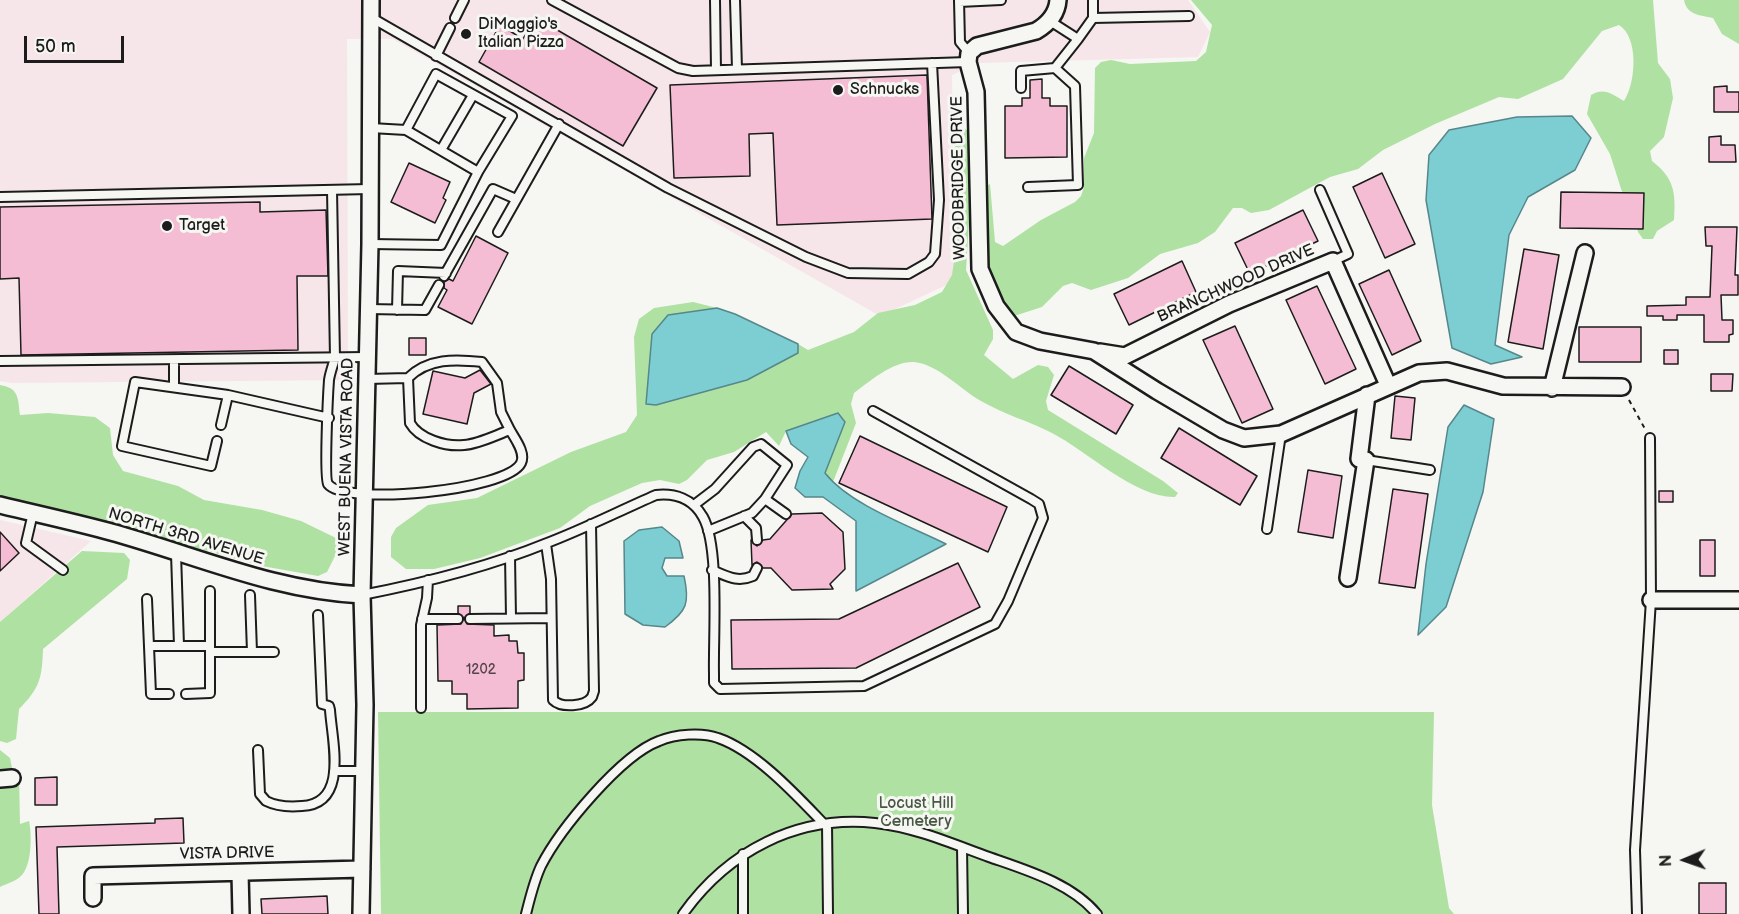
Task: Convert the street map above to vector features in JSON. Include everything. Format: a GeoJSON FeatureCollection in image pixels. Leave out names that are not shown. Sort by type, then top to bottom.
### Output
{"type":"FeatureCollection","features":[{"type":"Feature","properties":{"kind":"street","name":"WEST BUENA VISTA ROAD"},"geometry":{"type":"LineString","coordinates":[[361,914],[364,771],[362,595],[370,244],[371,0]]}},
{"type":"Feature","properties":{"kind":"street"},"geometry":{"type":"LineString","coordinates":[[968,57],[984,43],[1036,31],[1050,21],[1057,9],[1058,0]]}},
{"type":"Feature","properties":{"kind":"street","name":"WOODBRIDGE DRIVE"},"geometry":{"type":"LineString","coordinates":[[968,57],[976,92],[980,268],[1007,324],[1016,332],[1040,341],[1094,351],[1157,392],[1238,437],[1254,438],[1281,434],[1367,394],[1419,373],[1438,371],[1462,375],[1488,384],[1552,388],[1622,387]]}},
{"type":"Feature","properties":{"kind":"street"},"geometry":{"type":"LineString","coordinates":[[1552,388],[1585,253]]}},
{"type":"Feature","properties":{"kind":"street","name":"BRANCHWOOD DRIVE"},"geometry":{"type":"LineString","coordinates":[[1094,351],[1125,356],[1229,304],[1332,261],[1388,385]]}},
{"type":"Feature","properties":{"kind":"street"},"geometry":{"type":"LineString","coordinates":[[1348,578],[1366,460],[1359,459],[1367,394]]}},
{"type":"Feature","properties":{"kind":"street","name":"NORTH 3RD AVENUE"},"geometry":{"type":"LineString","coordinates":[[0,505],[111,532],[295,588],[362,595]]}},
{"type":"Feature","properties":{"kind":"street"},"geometry":{"type":"LineString","coordinates":[[1651,600],[1739,600]]}},
{"type":"Feature","properties":{"kind":"street","name":"VISTA DRIVE"},"geometry":{"type":"LineString","coordinates":[[93,898],[93,876],[362,869]]}},
{"type":"Feature","properties":{"kind":"street"},"geometry":{"type":"LineString","coordinates":[[240,873],[241,914]]}},
{"type":"Feature","properties":{"kind":"lane"},"geometry":{"type":"LineString","coordinates":[[455,18],[464,0]]}},
{"type":"Feature","properties":{"kind":"lane"},"geometry":{"type":"LineString","coordinates":[[552,0],[678,68],[716,70],[932,63],[968,57],[960,42],[959,1],[1001,0]]}},
{"type":"Feature","properties":{"kind":"lane"},"geometry":{"type":"LineString","coordinates":[[716,0],[716,70]]}},
{"type":"Feature","properties":{"kind":"lane"},"geometry":{"type":"LineString","coordinates":[[735,0],[737,69]]}},
{"type":"Feature","properties":{"kind":"lane"},"geometry":{"type":"LineString","coordinates":[[1021,88],[1021,71],[1055,68],[1093,18],[1093,0]]}},
{"type":"Feature","properties":{"kind":"lane"},"geometry":{"type":"LineString","coordinates":[[1093,18],[1189,16]]}},
{"type":"Feature","properties":{"kind":"lane"},"geometry":{"type":"LineString","coordinates":[[371,17],[668,188],[806,257],[848,273],[908,274],[929,262],[935,254],[939,200],[932,63]]}},
{"type":"Feature","properties":{"kind":"lane"},"geometry":{"type":"LineString","coordinates":[[1050,21],[1078,39]]}},
{"type":"Feature","properties":{"kind":"lane"},"geometry":{"type":"LineString","coordinates":[[436,56],[450,28]]}},
{"type":"Feature","properties":{"kind":"lane"},"geometry":{"type":"LineString","coordinates":[[1028,187],[1078,185],[1075,86],[1055,68]]}},
{"type":"Feature","properties":{"kind":"lane"},"geometry":{"type":"LineString","coordinates":[[370,244],[441,245],[478,172],[512,116],[436,74],[406,130]]}},
{"type":"Feature","properties":{"kind":"lane"},"geometry":{"type":"LineString","coordinates":[[441,150],[473,95]]}},
{"type":"Feature","properties":{"kind":"lane"},"geometry":{"type":"LineString","coordinates":[[498,232],[558,124]]}},
{"type":"Feature","properties":{"kind":"lane"},"geometry":{"type":"LineString","coordinates":[[370,128],[406,130],[478,172]]}},
{"type":"Feature","properties":{"kind":"lane"},"geometry":{"type":"LineString","coordinates":[[0,197],[370,189]]}},
{"type":"Feature","properties":{"kind":"lane"},"geometry":{"type":"LineString","coordinates":[[397,310],[398,271],[445,275],[493,189],[516,199]]}},
{"type":"Feature","properties":{"kind":"lane"},"geometry":{"type":"LineString","coordinates":[[332,190],[335,358],[329,378],[325,478],[329,486],[338,490],[364,493],[433,492],[465,488],[509,473],[520,465],[522,457],[510,430],[501,412],[497,383],[482,362],[436,361],[416,369],[408,378],[410,423],[423,436],[439,442],[466,446],[510,430]]}},
{"type":"Feature","properties":{"kind":"lane"},"geometry":{"type":"LineString","coordinates":[[1320,190],[1348,254],[1332,261]]}},
{"type":"Feature","properties":{"kind":"lane"},"geometry":{"type":"LineString","coordinates":[[368,309],[425,310],[439,285]]}},
{"type":"Feature","properties":{"kind":"lane"},"geometry":{"type":"LineString","coordinates":[[0,361],[174,361],[367,357]]}},
{"type":"Feature","properties":{"kind":"lane"},"geometry":{"type":"LineString","coordinates":[[174,361],[174,387]]}},
{"type":"Feature","properties":{"kind":"lane"},"geometry":{"type":"LineString","coordinates":[[367,379],[408,378]]}},
{"type":"Feature","properties":{"kind":"lane"},"geometry":{"type":"LineString","coordinates":[[217,441],[211,466],[122,446],[135,382],[228,395],[329,418]]}},
{"type":"Feature","properties":{"kind":"lane"},"geometry":{"type":"LineString","coordinates":[[221,425],[228,395]]}},
{"type":"Feature","properties":{"kind":"lane"},"geometry":{"type":"LineString","coordinates":[[362,595],[428,580],[546,544],[656,495],[680,496],[694,505],[702,515],[708,531],[712,570],[714,684],[720,689],[864,686],[995,624],[1005,608],[1041,527],[1043,513],[1039,504],[873,411]]}},
{"type":"Feature","properties":{"kind":"lane"},"geometry":{"type":"LineString","coordinates":[[1267,529],[1281,434]]}},
{"type":"Feature","properties":{"kind":"lane"},"geometry":{"type":"LineString","coordinates":[[1637,914],[1635,838],[1651,600],[1650,438]]}},
{"type":"Feature","properties":{"kind":"lane"},"geometry":{"type":"LineString","coordinates":[[694,505],[715,489],[753,447],[761,444],[787,465],[765,498],[744,516],[708,531]]}},
{"type":"Feature","properties":{"kind":"lane"},"geometry":{"type":"LineString","coordinates":[[1366,460],[1430,470]]}},
{"type":"Feature","properties":{"kind":"lane"},"geometry":{"type":"LineString","coordinates":[[765,498],[786,514]]}},
{"type":"Feature","properties":{"kind":"lane"},"geometry":{"type":"LineString","coordinates":[[33,513],[26,543],[63,570]]}},
{"type":"Feature","properties":{"kind":"lane"},"geometry":{"type":"LineString","coordinates":[[744,516],[756,528],[757,540]]}},
{"type":"Feature","properties":{"kind":"lane"},"geometry":{"type":"LineString","coordinates":[[546,544],[550,565],[553,700],[560,704],[589,702],[594,690],[591,524]]}},
{"type":"Feature","properties":{"kind":"lane"},"geometry":{"type":"LineString","coordinates":[[176,553],[179,646]]}},
{"type":"Feature","properties":{"kind":"lane"},"geometry":{"type":"LineString","coordinates":[[510,556],[511,618]]}},
{"type":"Feature","properties":{"kind":"lane"},"geometry":{"type":"LineString","coordinates":[[712,570],[735,580],[745,580],[753,576],[757,568]]}},
{"type":"Feature","properties":{"kind":"lane"},"geometry":{"type":"LineString","coordinates":[[421,708],[422,619],[428,580]]}},
{"type":"Feature","properties":{"kind":"lane"},"geometry":{"type":"LineString","coordinates":[[186,694],[210,693],[210,591]]}},
{"type":"Feature","properties":{"kind":"lane"},"geometry":{"type":"LineString","coordinates":[[250,595],[252,652]]}},
{"type":"Feature","properties":{"kind":"lane"},"geometry":{"type":"LineString","coordinates":[[147,599],[151,694],[168,694]]}},
{"type":"Feature","properties":{"kind":"lane"},"geometry":{"type":"LineString","coordinates":[[258,750],[260,794],[269,803],[295,807],[318,804],[329,795],[333,771],[330,710],[329,706],[322,704],[318,615]]}},
{"type":"Feature","properties":{"kind":"lane"},"geometry":{"type":"LineString","coordinates":[[470,619],[551,618]]}},
{"type":"Feature","properties":{"kind":"lane"},"geometry":{"type":"LineString","coordinates":[[422,619],[458,619]]}},
{"type":"Feature","properties":{"kind":"lane"},"geometry":{"type":"LineString","coordinates":[[150,646],[274,652]]}},
{"type":"Feature","properties":{"kind":"lane"},"geometry":{"type":"LineString","coordinates":[[526,914],[542,866],[573,819],[617,772],[644,749],[660,740],[689,735],[711,736],[739,748],[826,824],[828,914]]}},
{"type":"Feature","properties":{"kind":"lane"},"geometry":{"type":"LineString","coordinates":[[333,771],[364,771]]}},
{"type":"Feature","properties":{"kind":"lane"},"geometry":{"type":"LineString","coordinates":[[683,914],[724,868],[742,854],[785,833],[826,824],[877,823],[962,847],[1054,882],[1097,914]]}},
{"type":"Feature","properties":{"kind":"lane"},"geometry":{"type":"LineString","coordinates":[[962,847],[963,914]]}},
{"type":"Feature","properties":{"kind":"lane"},"geometry":{"type":"LineString","coordinates":[[742,854],[743,914]]}},
{"type":"Feature","properties":{"kind":"path"},"geometry":{"type":"LineString","coordinates":[[1622,387],[1650,438]]}},
{"type":"Feature","properties":{"kind":"shaded area"},"geometry":{"type":"Polygon","coordinates":[[[0,0],[1188,0],[1210,32],[1198,57],[979,63],[952,75],[955,281],[880,316],[393,39],[347,39],[348,380],[11,383],[0,381],[0,0]]]}},
{"type":"Feature","properties":{"kind":"shaded area"},"geometry":{"type":"Polygon","coordinates":[[[0,520],[91,541],[0,622],[0,520]]]}},
{"type":"Feature","properties":{"kind":"green space"},"geometry":{"type":"Polygon","coordinates":[[[1191,0],[1653,0],[1658,63],[1670,79],[1673,98],[1664,137],[1650,151],[1652,161],[1665,173],[1672,186],[1674,220],[1657,231],[1653,239],[1643,239],[1638,232],[1634,214],[1624,198],[1610,154],[1587,114],[1591,95],[1604,92],[1624,101],[1628,93],[1633,72],[1633,50],[1630,39],[1619,25],[1602,31],[1563,79],[1518,99],[1499,97],[1435,124],[1383,150],[1358,169],[1330,177],[1269,210],[1251,213],[1242,208],[1233,208],[1215,232],[1198,243],[1160,254],[1128,278],[1091,290],[1072,283],[1063,286],[1042,307],[1014,316],[989,288],[979,225],[982,189],[990,184],[995,242],[1003,246],[1041,220],[1075,202],[1081,196],[1084,187],[1084,158],[1094,133],[1095,68],[1101,62],[1111,60],[1130,64],[1196,61],[1206,52],[1212,25],[1191,0]]]}},
{"type":"Feature","properties":{"kind":"green space"},"geometry":{"type":"Polygon","coordinates":[[[1684,0],[1739,0],[1739,44],[1722,34],[1713,18],[1698,15],[1688,9],[1684,0]]]}},
{"type":"Feature","properties":{"kind":"green space"},"geometry":{"type":"Polygon","coordinates":[[[962,127],[970,132],[973,160],[966,270],[993,330],[993,339],[984,355],[1013,379],[1038,365],[1048,367],[1054,375],[1046,401],[1048,410],[1163,481],[1178,493],[1175,497],[1144,490],[1128,482],[1052,433],[998,410],[973,396],[932,367],[914,362],[890,368],[854,393],[851,404],[856,423],[833,482],[825,473],[845,422],[838,413],[786,431],[779,446],[766,432],[734,452],[707,460],[687,480],[679,484],[660,480],[642,483],[590,506],[560,528],[480,558],[434,569],[406,569],[391,557],[391,537],[396,528],[428,505],[477,498],[571,452],[626,432],[637,415],[634,337],[639,319],[654,308],[693,302],[717,308],[668,315],[646,403],[656,405],[798,353],[798,344],[808,350],[854,332],[878,313],[915,305],[942,292],[952,275],[955,255],[955,134],[962,127]]]}},
{"type":"Feature","properties":{"kind":"green space"},"geometry":{"type":"Polygon","coordinates":[[[0,385],[14,391],[18,399],[20,415],[48,413],[95,417],[110,428],[113,455],[123,471],[178,486],[204,500],[262,510],[301,521],[336,538],[340,546],[327,572],[318,576],[262,566],[139,532],[130,527],[0,503],[0,385]]]}},
{"type":"Feature","properties":{"kind":"green space"},"geometry":{"type":"Polygon","coordinates":[[[82,551],[124,553],[130,560],[127,579],[43,649],[42,668],[36,688],[19,709],[16,739],[7,743],[0,741],[0,622],[82,551]]]}},
{"type":"Feature","properties":{"kind":"green space","name":"Locust Hill Cemetery"},"geometry":{"type":"Polygon","coordinates":[[[378,712],[1434,712],[1432,805],[1449,908],[1454,914],[381,914],[378,712]]]}},
{"type":"Feature","properties":{"kind":"green space"},"geometry":{"type":"Polygon","coordinates":[[[0,750],[10,758],[12,768],[19,775],[20,824],[29,821],[31,841],[25,871],[21,876],[0,887],[0,750]]]}},
{"type":"Feature","properties":{"kind":"water"},"geometry":{"type":"Polygon","coordinates":[[[1572,116],[1591,138],[1575,170],[1528,197],[1509,235],[1495,345],[1522,357],[1491,364],[1452,348],[1426,200],[1429,155],[1449,130],[1517,117],[1572,116]]]}},
{"type":"Feature","properties":{"kind":"water"},"geometry":{"type":"Polygon","coordinates":[[[717,308],[735,314],[798,344],[798,353],[747,380],[656,405],[646,404],[652,334],[668,315],[717,308]]]}},
{"type":"Feature","properties":{"kind":"water"},"geometry":{"type":"Polygon","coordinates":[[[1464,405],[1494,419],[1483,492],[1446,607],[1418,635],[1426,564],[1448,427],[1464,405]]]}},
{"type":"Feature","properties":{"kind":"water"},"geometry":{"type":"Polygon","coordinates":[[[838,413],[845,422],[825,473],[849,495],[865,505],[946,544],[856,591],[856,521],[823,497],[805,497],[795,488],[800,471],[808,457],[791,444],[786,431],[838,413]]]}},
{"type":"Feature","properties":{"kind":"water"},"geometry":{"type":"Polygon","coordinates":[[[662,527],[679,541],[683,558],[665,558],[662,568],[667,576],[684,576],[687,593],[682,611],[665,627],[643,625],[625,614],[624,541],[639,530],[662,527]]]}},
{"type":"Feature","properties":{"kind":"building"},"geometry":{"type":"Polygon","coordinates":[[[535,17],[657,88],[623,146],[479,62],[500,25],[523,39],[535,17]]]}},
{"type":"Feature","properties":{"kind":"building"},"geometry":{"type":"Polygon","coordinates":[[[927,75],[932,219],[777,225],[773,133],[749,134],[750,176],[674,178],[670,85],[927,75]]]}},
{"type":"Feature","properties":{"kind":"building"},"geometry":{"type":"Polygon","coordinates":[[[1042,79],[1042,98],[1050,98],[1050,106],[1067,106],[1067,157],[1005,158],[1005,106],[1022,106],[1022,98],[1030,98],[1030,80],[1042,79]]]}},
{"type":"Feature","properties":{"kind":"building"},"geometry":{"type":"Polygon","coordinates":[[[1727,86],[1727,92],[1739,92],[1739,112],[1714,112],[1714,87],[1727,86]]]}},
{"type":"Feature","properties":{"kind":"building"},"geometry":{"type":"Polygon","coordinates":[[[1721,136],[1721,145],[1735,145],[1736,162],[1709,162],[1709,137],[1721,136]]]}},
{"type":"Feature","properties":{"kind":"building"},"geometry":{"type":"Polygon","coordinates":[[[409,163],[450,182],[443,198],[446,200],[435,223],[391,202],[409,163]]]}},
{"type":"Feature","properties":{"kind":"building"},"geometry":{"type":"Polygon","coordinates":[[[1382,173],[1415,244],[1385,258],[1353,187],[1382,173]]]}},
{"type":"Feature","properties":{"kind":"building"},"geometry":{"type":"Polygon","coordinates":[[[1561,192],[1644,193],[1643,229],[1560,228],[1561,192]]]}},
{"type":"Feature","properties":{"kind":"building"},"geometry":{"type":"Polygon","coordinates":[[[260,202],[260,212],[326,210],[328,276],[297,276],[298,350],[21,355],[19,278],[0,279],[0,207],[260,202]]]}},
{"type":"Feature","properties":{"kind":"building"},"geometry":{"type":"Polygon","coordinates":[[[1303,210],[1318,241],[1250,274],[1235,243],[1303,210]]]}},
{"type":"Feature","properties":{"kind":"building"},"geometry":{"type":"Polygon","coordinates":[[[1705,227],[1737,227],[1735,275],[1738,275],[1738,295],[1721,295],[1722,320],[1733,320],[1733,334],[1729,335],[1729,342],[1704,342],[1704,315],[1677,315],[1677,320],[1663,320],[1663,316],[1647,316],[1647,306],[1686,305],[1686,297],[1710,297],[1712,246],[1706,246],[1705,227]]]}},
{"type":"Feature","properties":{"kind":"building"},"geometry":{"type":"Polygon","coordinates":[[[476,236],[508,253],[472,324],[438,307],[447,290],[444,288],[444,282],[449,279],[453,281],[476,236]]]}},
{"type":"Feature","properties":{"kind":"building"},"geometry":{"type":"Polygon","coordinates":[[[1524,249],[1559,255],[1543,349],[1508,342],[1524,249]]]}},
{"type":"Feature","properties":{"kind":"building"},"geometry":{"type":"Polygon","coordinates":[[[1182,261],[1196,292],[1129,325],[1114,294],[1182,261]]]}},
{"type":"Feature","properties":{"kind":"building"},"geometry":{"type":"Polygon","coordinates":[[[1389,270],[1421,341],[1392,355],[1359,284],[1389,270]]]}},
{"type":"Feature","properties":{"kind":"building"},"geometry":{"type":"Polygon","coordinates":[[[1317,286],[1356,369],[1325,384],[1286,300],[1317,286]]]}},
{"type":"Feature","properties":{"kind":"building"},"geometry":{"type":"Polygon","coordinates":[[[1235,326],[1273,409],[1242,423],[1203,340],[1235,326]]]}},
{"type":"Feature","properties":{"kind":"building"},"geometry":{"type":"Polygon","coordinates":[[[1579,327],[1641,327],[1641,362],[1579,362],[1579,327]]]}},
{"type":"Feature","properties":{"kind":"building"},"geometry":{"type":"Polygon","coordinates":[[[409,338],[426,338],[426,355],[409,355],[409,338]]]}},
{"type":"Feature","properties":{"kind":"building"},"geometry":{"type":"Polygon","coordinates":[[[1664,350],[1678,350],[1678,364],[1664,364],[1664,350]]]}},
{"type":"Feature","properties":{"kind":"building"},"geometry":{"type":"Polygon","coordinates":[[[1069,366],[1133,405],[1116,434],[1051,395],[1069,366]]]}},
{"type":"Feature","properties":{"kind":"building"},"geometry":{"type":"Polygon","coordinates":[[[480,370],[491,384],[474,393],[467,424],[423,414],[433,371],[465,378],[480,370]]]}},
{"type":"Feature","properties":{"kind":"building"},"geometry":{"type":"Polygon","coordinates":[[[1711,374],[1733,374],[1732,391],[1711,391],[1711,374]]]}},
{"type":"Feature","properties":{"kind":"building"},"geometry":{"type":"Polygon","coordinates":[[[1395,396],[1415,398],[1411,440],[1391,438],[1395,396]]]}},
{"type":"Feature","properties":{"kind":"building"},"geometry":{"type":"Polygon","coordinates":[[[1179,428],[1257,476],[1240,505],[1161,458],[1179,428]]]}},
{"type":"Feature","properties":{"kind":"building"},"geometry":{"type":"Polygon","coordinates":[[[860,436],[1007,507],[988,552],[839,483],[860,436]]]}},
{"type":"Feature","properties":{"kind":"building"},"geometry":{"type":"Polygon","coordinates":[[[1308,470],[1342,476],[1333,538],[1298,532],[1308,470]]]}},
{"type":"Feature","properties":{"kind":"building"},"geometry":{"type":"Polygon","coordinates":[[[1393,489],[1428,494],[1415,588],[1379,583],[1393,489]]]}},
{"type":"Feature","properties":{"kind":"building"},"geometry":{"type":"Polygon","coordinates":[[[1659,491],[1673,491],[1673,502],[1659,502],[1659,491]]]}},
{"type":"Feature","properties":{"kind":"building"},"geometry":{"type":"Polygon","coordinates":[[[822,513],[843,532],[845,569],[830,584],[833,589],[792,590],[771,568],[763,568],[757,562],[752,565],[751,540],[757,546],[763,540],[770,539],[792,514],[822,513]]]}},
{"type":"Feature","properties":{"kind":"building"},"geometry":{"type":"Polygon","coordinates":[[[0,532],[19,553],[0,571],[0,532]]]}},
{"type":"Feature","properties":{"kind":"building"},"geometry":{"type":"Polygon","coordinates":[[[1700,540],[1715,540],[1715,576],[1700,576],[1700,540]]]}},
{"type":"Feature","properties":{"kind":"building"},"geometry":{"type":"Polygon","coordinates":[[[958,563],[980,607],[856,668],[732,669],[731,620],[839,619],[958,563]]]}},
{"type":"Feature","properties":{"kind":"building"},"geometry":{"type":"Polygon","coordinates":[[[458,606],[470,606],[470,613],[464,618],[458,613],[458,606]]]}},
{"type":"Feature","properties":{"kind":"building"},"geometry":{"type":"Polygon","coordinates":[[[464,618],[467,624],[494,625],[494,636],[509,635],[509,641],[517,641],[518,653],[524,653],[524,680],[518,681],[518,708],[467,709],[467,694],[452,694],[452,681],[438,681],[437,625],[461,624],[464,618]]]}},
{"type":"Feature","properties":{"kind":"building"},"geometry":{"type":"Polygon","coordinates":[[[57,777],[57,805],[35,805],[35,778],[57,777]]]}},
{"type":"Feature","properties":{"kind":"building"},"geometry":{"type":"Polygon","coordinates":[[[183,818],[184,843],[57,847],[59,914],[39,914],[36,827],[155,823],[155,819],[183,818]]]}},
{"type":"Feature","properties":{"kind":"building"},"geometry":{"type":"Polygon","coordinates":[[[1699,883],[1726,883],[1726,914],[1699,914],[1699,883]]]}},
{"type":"Feature","properties":{"kind":"building"},"geometry":{"type":"Polygon","coordinates":[[[327,896],[328,914],[262,914],[261,899],[327,896]]]}},
{"type":"Feature","properties":{"kind":"place","name":"DiMaggio's Italian Pizza"},"geometry":{"type":"Point","coordinates":[466,34]}},
{"type":"Feature","properties":{"kind":"place","name":"Schnucks"},"geometry":{"type":"Point","coordinates":[838,90]}},
{"type":"Feature","properties":{"kind":"place","name":"Target"},"geometry":{"type":"Point","coordinates":[167,226]}}]}
